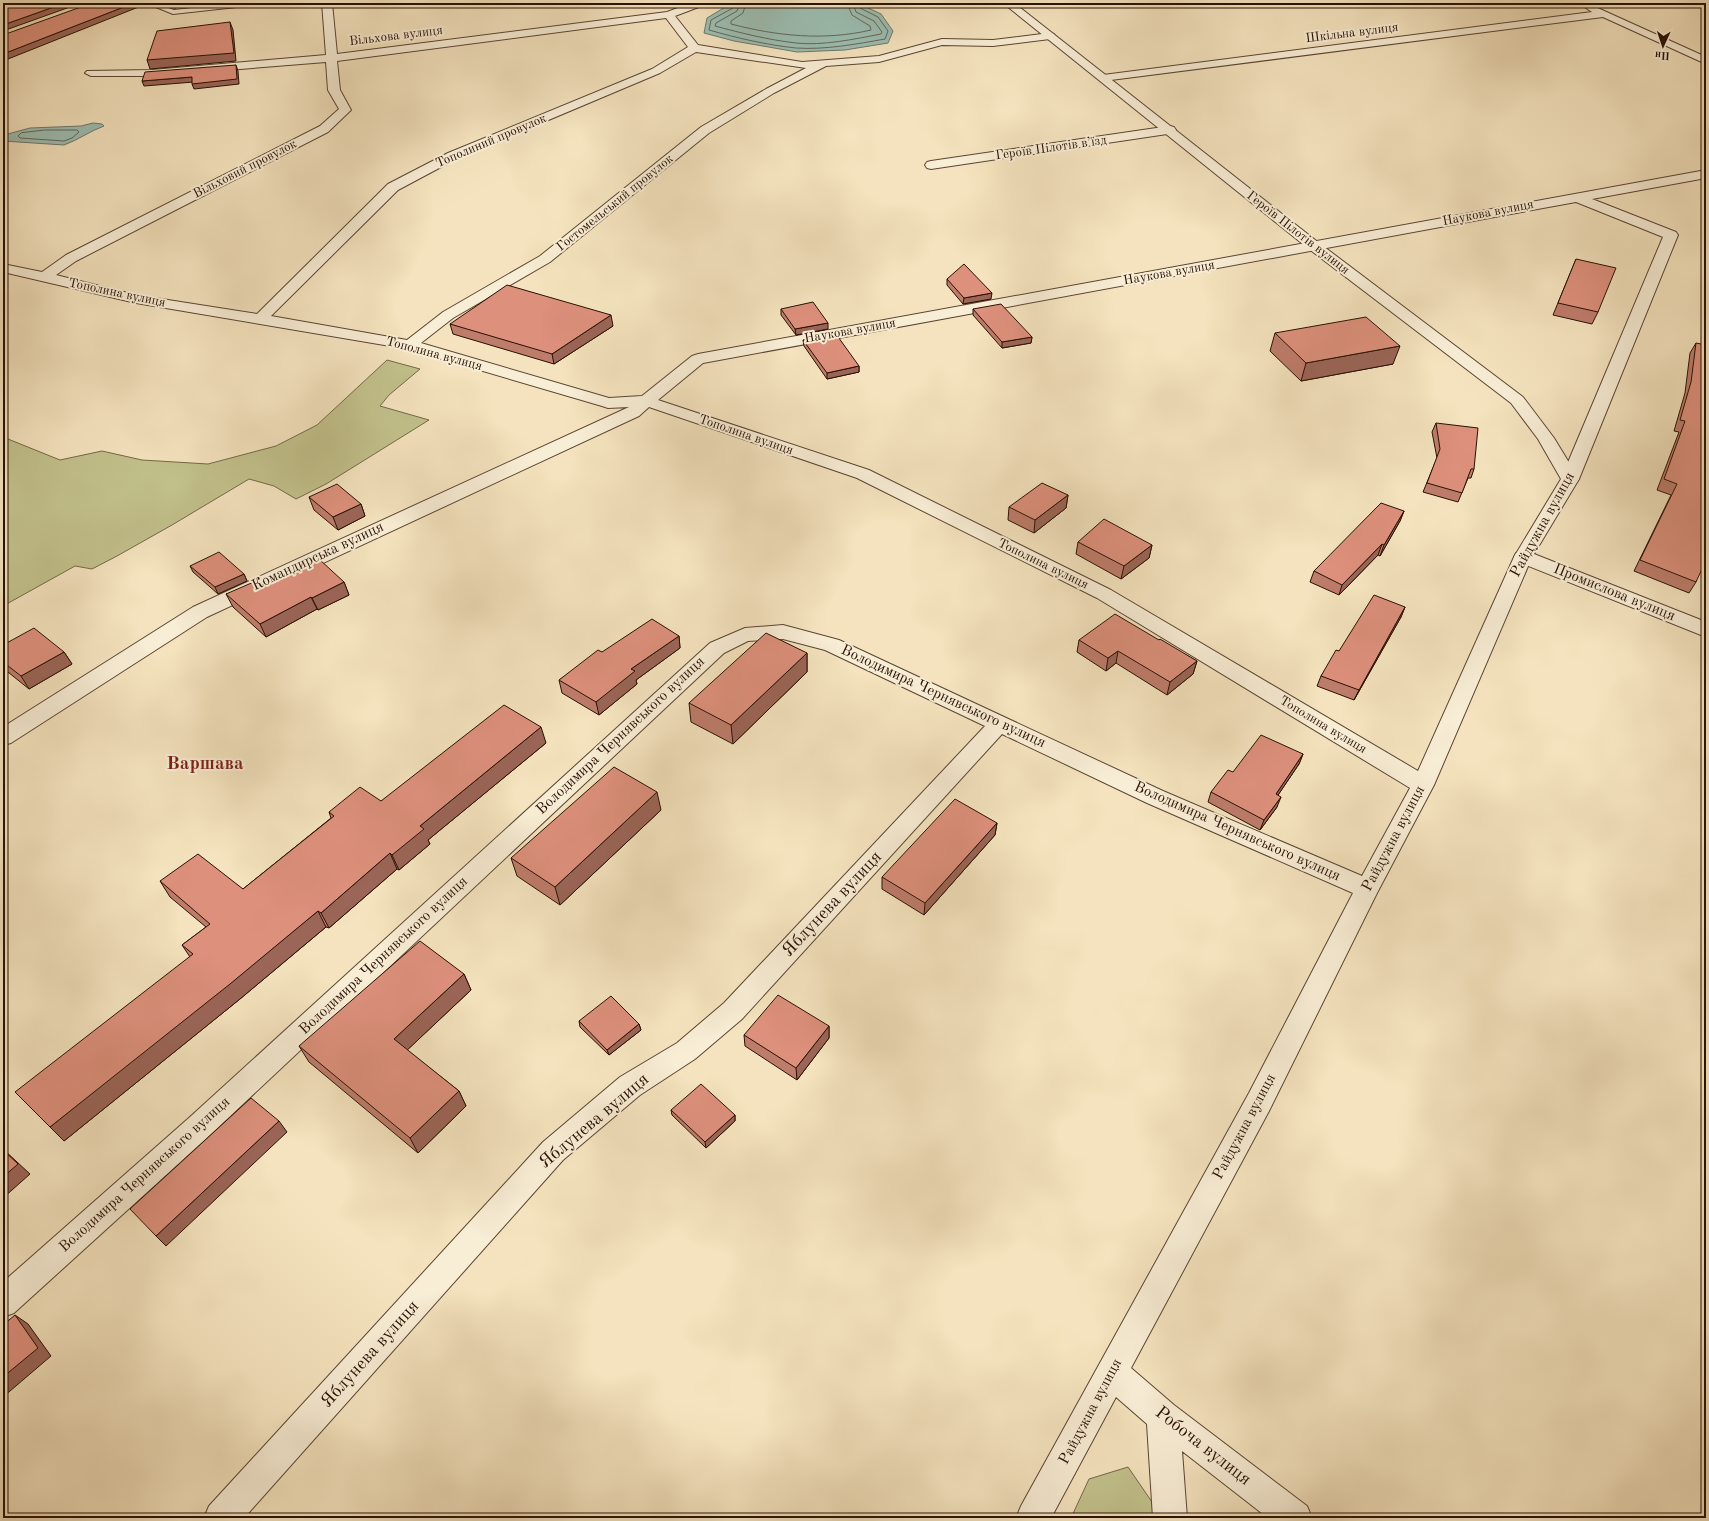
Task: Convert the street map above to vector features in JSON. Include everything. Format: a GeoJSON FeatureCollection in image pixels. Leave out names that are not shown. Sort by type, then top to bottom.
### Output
{"type":"FeatureCollection","features":[{"type":"Feature","properties":{"kind":"street","name":"Вільховий провулок"},"geometry":{"type":"LineString","coordinates":[[44,277],[71,258],[324,129],[345,110],[334,90],[327,3]]}},
{"type":"Feature","properties":{"kind":"street","name":"Вільхова вулиця"},"geometry":{"type":"LineString","coordinates":[[91,72],[152,73],[331,58],[669,15],[700,3]]}},
{"type":"Feature","properties":{"kind":"street","name":"Героїв Пілотів вулиця"},"geometry":{"type":"LineString","coordinates":[[1008,3],[1170,130],[1314,246],[1517,400],[1546,438],[1570,479]]}},
{"type":"Feature","properties":{"kind":"street"},"geometry":{"type":"LineString","coordinates":[[1580,3],[1706,61]]}},
{"type":"Feature","properties":{"kind":"street","name":"Шкільна вулиця"},"geometry":{"type":"LineString","coordinates":[[1103,78],[1604,14]]}},
{"type":"Feature","properties":{"kind":"street"},"geometry":{"type":"LineString","coordinates":[[669,15],[694,48],[802,65],[879,59],[942,42],[993,43],[1050,36]]}},
{"type":"Feature","properties":{"kind":"street","name":"Тополиний провулок"},"geometry":{"type":"LineString","coordinates":[[260,318],[393,187],[452,156],[656,72],[694,48]]}},
{"type":"Feature","properties":{"kind":"street","name":"Гостомельський провулок"},"geometry":{"type":"LineString","coordinates":[[410,345],[448,316],[545,259],[705,130],[770,90],[822,64]]}},
{"type":"Feature","properties":{"kind":"street","name":"Героїв Пілотів в’їзд"},"geometry":{"type":"LineString","coordinates":[[931,165],[1170,130]]}},
{"type":"Feature","properties":{"kind":"street","name":"Наукова вулиця"},"geometry":{"type":"LineString","coordinates":[[646,401],[698,359],[1706,174]]}},
{"type":"Feature","properties":{"kind":"street","name":"Райдужна вулиця"},"geometry":{"type":"LineString","coordinates":[[1033,1518],[1259,1102],[1423,784],[1523,557],[1570,479],[1671,235],[1576,197]]}},
{"type":"Feature","properties":{"kind":"street","name":"Тополина вулиця"},"geometry":{"type":"LineString","coordinates":[[3,268],[136,299],[260,318],[410,345],[608,403],[646,401],[863,474],[1104,594],[1423,784]]}},
{"type":"Feature","properties":{"kind":"street","name":"Командирська вулиця"},"geometry":{"type":"LineString","coordinates":[[3,738],[200,612],[633,412],[646,401]]}},
{"type":"Feature","properties":{"kind":"street","name":"Промислова вулиця"},"geometry":{"type":"LineString","coordinates":[[1523,557],[1706,630]]}},
{"type":"Feature","properties":{"kind":"street","name":"Володимира Чернявського вулиця"},"geometry":{"type":"LineString","coordinates":[[3,1302],[200,1126],[717,648],[745,635],[783,632],[832,645],[1154,797],[1368,889]]}},
{"type":"Feature","properties":{"kind":"street","name":"Яблунева вулиця"},"geometry":{"type":"LineString","coordinates":[[221,1518],[553,1152],[630,1086],[686,1051],[733,1011],[999,724]]}},
{"type":"Feature","properties":{"kind":"street","name":"Робоча вулиця"},"geometry":{"type":"LineString","coordinates":[[1112,1373],[1162,1416],[1295,1518]]}},
{"type":"Feature","properties":{"kind":"street"},"geometry":{"type":"LineString","coordinates":[[1162,1416],[1170,1518]]}},
{"type":"Feature","properties":{"kind":"lane"},"geometry":{"type":"LineString","coordinates":[[149,3],[173,12],[255,3]]}},
{"type":"Feature","properties":{"kind":"shaded area"},"geometry":{"type":"Polygon","coordinates":[[[387,360],[420,369],[389,395],[380,406],[429,420],[326,484],[296,499],[274,486],[249,479],[172,525],[92,569],[75,566],[3,606],[3,437],[60,460],[102,451],[142,460],[208,464],[276,446],[317,425],[387,360]]]}},
{"type":"Feature","properties":{"kind":"shaded area"},"geometry":{"type":"Polygon","coordinates":[[[1128,1467],[1152,1502],[1155,1518],[1071,1518],[1089,1479],[1128,1467]]]}},
{"type":"Feature","properties":{"kind":"water"},"geometry":{"type":"Polygon","coordinates":[[[736,3],[858,3],[881,14],[893,31],[888,43],[845,50],[797,52],[734,41],[704,33],[707,18],[727,6],[736,3]]]}},
{"type":"Feature","properties":{"kind":"water"},"geometry":{"type":"Polygon","coordinates":[[[93,123],[102,124],[104,126],[64,145],[3,141],[4,135],[30,128],[81,126],[93,123]]]}},
{"type":"Feature","properties":{"kind":"building"},"geometry":{"type":"Polygon","coordinates":[[[3,3],[65,3],[3,25],[3,3]]]}},
{"type":"Feature","properties":{"kind":"building"},"geometry":{"type":"Polygon","coordinates":[[[92,3],[134,3],[3,54],[3,35],[92,3]]]}},
{"type":"Feature","properties":{"kind":"building"},"geometry":{"type":"Polygon","coordinates":[[[230,22],[234,53],[147,60],[157,31],[230,22]]]}},
{"type":"Feature","properties":{"kind":"building"},"geometry":{"type":"Polygon","coordinates":[[[236,65],[237,79],[192,84],[192,77],[142,81],[145,72],[236,65]]]}},
{"type":"Feature","properties":{"kind":"building"},"geometry":{"type":"Polygon","coordinates":[[[1576,259],[1616,268],[1598,312],[1558,303],[1576,259]]]}},
{"type":"Feature","properties":{"kind":"building"},"geometry":{"type":"Polygon","coordinates":[[[964,264],[992,293],[964,298],[947,279],[964,264]]]}},
{"type":"Feature","properties":{"kind":"building"},"geometry":{"type":"Polygon","coordinates":[[[507,285],[611,315],[552,354],[450,324],[507,285]]]}},
{"type":"Feature","properties":{"kind":"building"},"geometry":{"type":"Polygon","coordinates":[[[813,302],[828,323],[795,329],[781,309],[813,302]]]}},
{"type":"Feature","properties":{"kind":"building"},"geometry":{"type":"Polygon","coordinates":[[[1001,304],[1032,337],[1002,342],[973,309],[1001,304]]]}},
{"type":"Feature","properties":{"kind":"building"},"geometry":{"type":"Polygon","coordinates":[[[1366,317],[1400,346],[1306,363],[1275,333],[1366,317]]]}},
{"type":"Feature","properties":{"kind":"building"},"geometry":{"type":"Polygon","coordinates":[[[836,334],[859,366],[827,373],[803,340],[836,334]]]}},
{"type":"Feature","properties":{"kind":"building"},"geometry":{"type":"Polygon","coordinates":[[[1696,343],[1706,345],[1706,560],[1696,582],[1640,560],[1677,484],[1664,479],[1685,421],[1680,420],[1691,382],[1696,343]]]}},
{"type":"Feature","properties":{"kind":"building"},"geometry":{"type":"Polygon","coordinates":[[[1436,423],[1478,428],[1474,469],[1471,469],[1462,493],[1427,483],[1440,449],[1436,423]]]}},
{"type":"Feature","properties":{"kind":"building"},"geometry":{"type":"Polygon","coordinates":[[[1042,483],[1068,495],[1035,520],[1009,507],[1042,483]]]}},
{"type":"Feature","properties":{"kind":"building"},"geometry":{"type":"Polygon","coordinates":[[[337,484],[361,504],[333,517],[309,497],[337,484]]]}},
{"type":"Feature","properties":{"kind":"building"},"geometry":{"type":"Polygon","coordinates":[[[1381,503],[1404,511],[1384,545],[1382,544],[1342,585],[1314,571],[1381,503]]]}},
{"type":"Feature","properties":{"kind":"building"},"geometry":{"type":"Polygon","coordinates":[[[1104,519],[1152,545],[1124,566],[1078,542],[1104,519]]]}},
{"type":"Feature","properties":{"kind":"building"},"geometry":{"type":"Polygon","coordinates":[[[219,552],[244,574],[215,587],[190,566],[219,552]]]}},
{"type":"Feature","properties":{"kind":"building"},"geometry":{"type":"Polygon","coordinates":[[[319,559],[344,582],[312,598],[311,597],[260,624],[226,594],[256,581],[262,586],[319,559]]]}},
{"type":"Feature","properties":{"kind":"building"},"geometry":{"type":"Polygon","coordinates":[[[1374,595],[1405,607],[1359,690],[1321,676],[1336,650],[1339,651],[1374,595]]]}},
{"type":"Feature","properties":{"kind":"building"},"geometry":{"type":"Polygon","coordinates":[[[1115,614],[1197,661],[1170,682],[1118,651],[1108,658],[1079,640],[1115,614]]]}},
{"type":"Feature","properties":{"kind":"building"},"geometry":{"type":"Polygon","coordinates":[[[652,619],[679,636],[631,669],[635,671],[596,702],[559,680],[598,650],[602,652],[652,619]]]}},
{"type":"Feature","properties":{"kind":"building"},"geometry":{"type":"Polygon","coordinates":[[[34,628],[64,652],[21,676],[3,662],[3,645],[34,628]]]}},
{"type":"Feature","properties":{"kind":"building"},"geometry":{"type":"Polygon","coordinates":[[[766,633],[807,653],[731,725],[689,703],[766,633]]]}},
{"type":"Feature","properties":{"kind":"building"},"geometry":{"type":"Polygon","coordinates":[[[504,705],[541,727],[420,826],[424,829],[392,855],[390,853],[321,913],[318,911],[230,984],[50,1127],[15,1092],[193,954],[182,945],[210,924],[160,881],[198,854],[243,889],[334,816],[329,812],[360,787],[381,801],[504,705]]]}},
{"type":"Feature","properties":{"kind":"building"},"geometry":{"type":"Polygon","coordinates":[[[1261,735],[1303,754],[1276,794],[1281,797],[1264,820],[1211,792],[1228,770],[1233,772],[1261,735]]]}},
{"type":"Feature","properties":{"kind":"building"},"geometry":{"type":"Polygon","coordinates":[[[614,767],[657,792],[555,887],[511,858],[614,767]]]}},
{"type":"Feature","properties":{"kind":"building"},"geometry":{"type":"Polygon","coordinates":[[[955,799],[997,823],[925,903],[882,877],[955,799]]]}},
{"type":"Feature","properties":{"kind":"building"},"geometry":{"type":"Polygon","coordinates":[[[420,941],[464,974],[394,1039],[459,1091],[410,1138],[299,1046],[420,941]]]}},
{"type":"Feature","properties":{"kind":"building"},"geometry":{"type":"Polygon","coordinates":[[[778,995],[829,1026],[796,1068],[744,1035],[778,995]]]}},
{"type":"Feature","properties":{"kind":"building"},"geometry":{"type":"Polygon","coordinates":[[[611,996],[639,1024],[607,1050],[579,1021],[611,996]]]}},
{"type":"Feature","properties":{"kind":"building"},"geometry":{"type":"Polygon","coordinates":[[[701,1084],[735,1115],[705,1142],[671,1110],[701,1084]]]}},
{"type":"Feature","properties":{"kind":"building"},"geometry":{"type":"Polygon","coordinates":[[[251,1098],[279,1121],[156,1236],[130,1209],[251,1098]]]}},
{"type":"Feature","properties":{"kind":"building"},"geometry":{"type":"Polygon","coordinates":[[[3,1150],[18,1164],[3,1177],[3,1150]]]}},
{"type":"Feature","properties":{"kind":"building"},"geometry":{"type":"Polygon","coordinates":[[[15,1315],[38,1348],[3,1377],[3,1325],[15,1315]]]}},
{"type":"Feature","properties":{"kind":"district","name":"Варшава"},"geometry":{"type":"Point","coordinates":[205,764]}}]}
